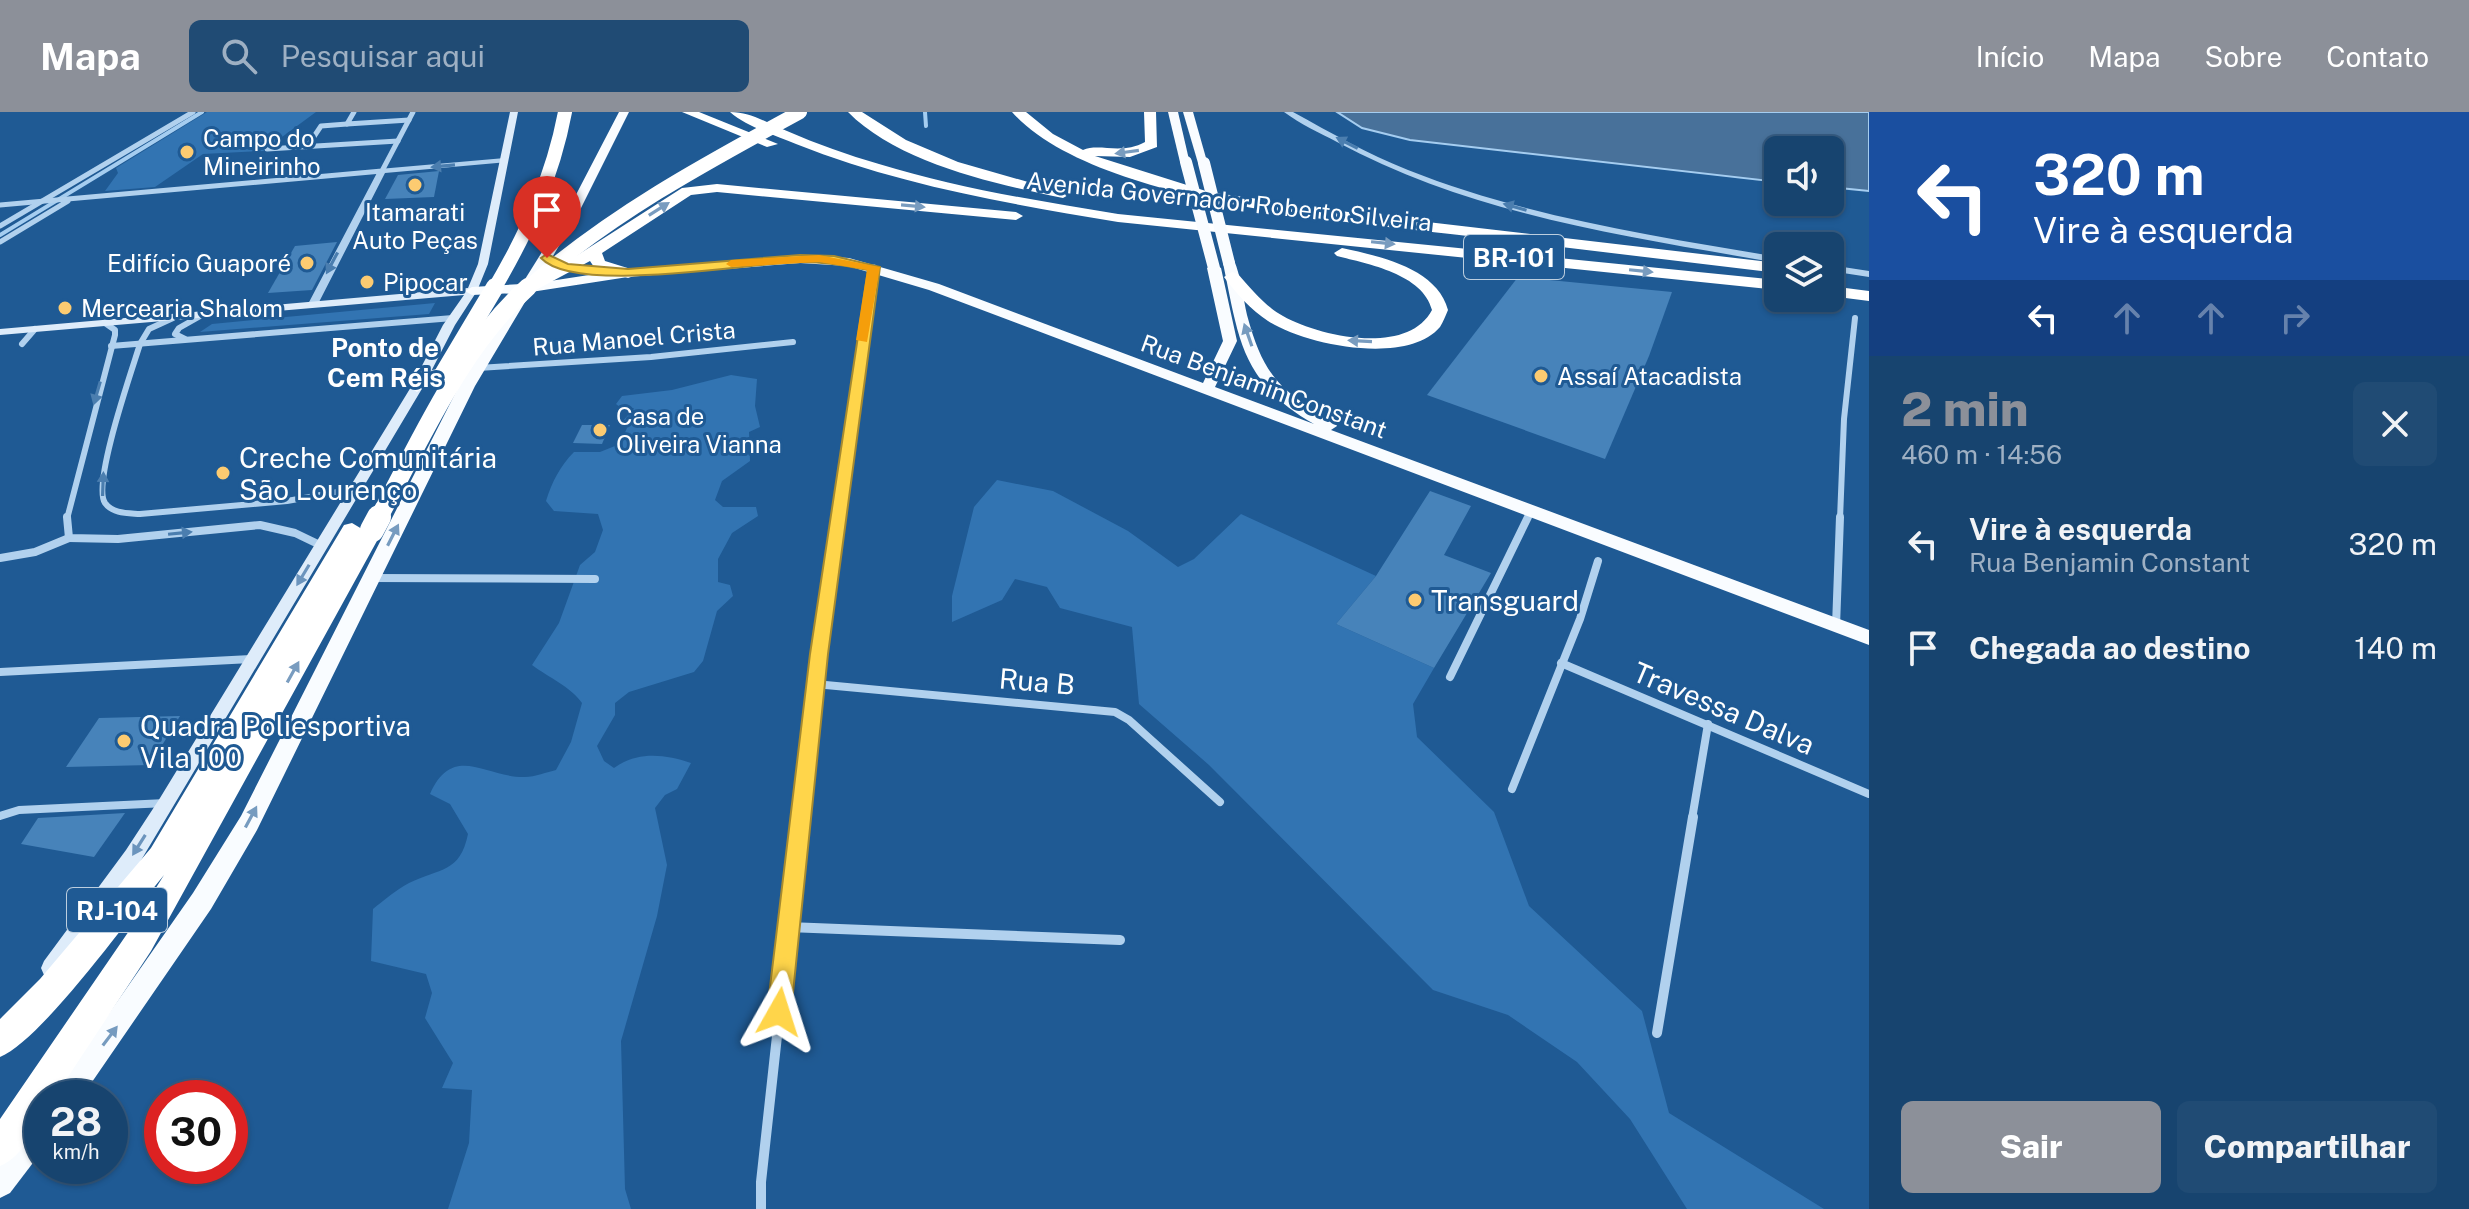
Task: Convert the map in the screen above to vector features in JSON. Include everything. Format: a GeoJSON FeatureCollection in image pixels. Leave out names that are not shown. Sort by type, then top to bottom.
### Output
{"type":"FeatureCollection","features":[{"type":"Feature","properties":{"kind":"highway","name":"RJ-104"},"geometry":{"type":"LineString","coordinates":[[0,1041],[51,990],[161,857],[362,530],[538,204],[556,165],[565,112]]}},
{"type":"Feature","properties":{"kind":"highway"},"geometry":{"type":"LineString","coordinates":[[688,112],[828,162],[911,183],[946,188]]}},
{"type":"Feature","properties":{"kind":"highway","name":"Avenida Governador Roberto Silveira"},"geometry":{"type":"LineString","coordinates":[[736,112],[833,153],[946,188],[1118,218],[1764,284]]}},
{"type":"Feature","properties":{"kind":"highway"},"geometry":{"type":"LineString","coordinates":[[0,1149],[140,941],[201,838],[362,530],[493,326],[553,265],[634,208],[800,112]]}},
{"type":"Feature","properties":{"kind":"highway"},"geometry":{"type":"LineString","coordinates":[[854,112],[873,127],[912,148],[982,174],[1046,191],[1133,206],[1618,250]]}},
{"type":"Feature","properties":{"kind":"highway","name":"BR-101"},"geometry":{"type":"LineString","coordinates":[[1018,112],[1048,137]]}},
{"type":"Feature","properties":{"kind":"highway"},"geometry":{"type":"LineString","coordinates":[[1048,137],[1100,153],[1133,152],[1152,144],[1150,112]]}},
{"type":"Feature","properties":{"kind":"highway"},"geometry":{"type":"LineString","coordinates":[[890,120],[916,139],[982,174]]}},
{"type":"Feature","properties":{"kind":"highway","name":"Avenida Governador Roberto Silveira"},"geometry":{"type":"LineString","coordinates":[[1048,137],[1098,163],[1183,191],[1229,200],[1764,266]]}},
{"type":"Feature","properties":{"kind":"highway"},"geometry":{"type":"LineString","coordinates":[[528,288],[568,268],[687,191],[706,187],[1044,219],[1118,218]]}},
{"type":"Feature","properties":{"kind":"highway"},"geometry":{"type":"LineString","coordinates":[[1175,224],[1383,262],[1416,278],[1437,301],[1439,313],[1434,323],[1420,333],[1398,340],[1334,340],[1278,321],[1257,305],[1230,270]]}},
{"type":"Feature","properties":{"kind":"highway"},"geometry":{"type":"LineString","coordinates":[[594,252],[599,264],[628,273]]}},
{"type":"Feature","properties":{"kind":"highway"},"geometry":{"type":"LineString","coordinates":[[1844,276],[1869,277]]}},
{"type":"Feature","properties":{"kind":"main road"},"geometry":{"type":"LineString","coordinates":[[0,1035],[92,914],[166,803],[417,387],[453,318],[472,291],[483,264],[514,112]]}},
{"type":"Feature","properties":{"kind":"main road"},"geometry":{"type":"LineString","coordinates":[[77,1080],[118,1025],[230,856],[472,377],[547,258],[624,112]]}},
{"type":"Feature","properties":{"kind":"main road"},"geometry":{"type":"LineString","coordinates":[[1173,112],[1230,341],[1216,375],[1205,391]]}},
{"type":"Feature","properties":{"kind":"main road"},"geometry":{"type":"LineString","coordinates":[[1188,112],[1248,338],[1257,361],[1274,388],[1297,408],[1358,447]]}},
{"type":"Feature","properties":{"kind":"main road","name":"Rua Benjamin Constant"},"geometry":{"type":"LineString","coordinates":[[547,258],[556,265],[568,268],[628,273]]}},
{"type":"Feature","properties":{"kind":"main road","name":"Rua Benjamin Constant"},"geometry":{"type":"LineString","coordinates":[[472,291],[528,288],[628,273],[800,259],[834,260],[874,267],[948,292],[1236,403],[1869,638]]}},
{"type":"Feature","properties":{"kind":"main road"},"geometry":{"type":"LineString","coordinates":[[0,332],[472,291]]}},
{"type":"Feature","properties":{"kind":"main road"},"geometry":{"type":"LineString","coordinates":[[417,387],[437,373],[453,370],[467,372],[472,377]]}},
{"type":"Feature","properties":{"kind":"main road"},"geometry":{"type":"LineString","coordinates":[[1236,403],[1266,402],[1274,388]]}},
{"type":"Feature","properties":{"kind":"main road"},"geometry":{"type":"LineString","coordinates":[[0,1183],[24,1151]]}},
{"type":"Feature","properties":{"kind":"street"},"geometry":{"type":"LineString","coordinates":[[0,226],[193,112]]}},
{"type":"Feature","properties":{"kind":"street"},"geometry":{"type":"LineString","coordinates":[[347,124],[354,112]]}},
{"type":"Feature","properties":{"kind":"street"},"geometry":{"type":"LineString","coordinates":[[312,306],[413,112]]}},
{"type":"Feature","properties":{"kind":"street","name":"Avenida Governador Roberto Silveira"},"geometry":{"type":"LineString","coordinates":[[1288,112],[1407,172],[1488,199],[1591,225],[1764,257]]}},
{"type":"Feature","properties":{"kind":"street"},"geometry":{"type":"LineString","coordinates":[[307,147],[321,126],[409,120]]}},
{"type":"Feature","properties":{"kind":"street"},"geometry":{"type":"LineString","coordinates":[[267,149],[398,141]]}},
{"type":"Feature","properties":{"kind":"street"},"geometry":{"type":"LineString","coordinates":[[0,205],[505,160]]}},
{"type":"Feature","properties":{"kind":"street"},"geometry":{"type":"LineString","coordinates":[[0,242],[70,199]]}},
{"type":"Feature","properties":{"kind":"street"},"geometry":{"type":"LineString","coordinates":[[761,1209],[761,1182],[815,684],[874,267]]}},
{"type":"Feature","properties":{"kind":"street"},"geometry":{"type":"LineString","coordinates":[[1844,271],[1869,277]]}},
{"type":"Feature","properties":{"kind":"street"},"geometry":{"type":"LineString","coordinates":[[190,340],[175,334],[179,328],[202,315]]}},
{"type":"Feature","properties":{"kind":"street"},"geometry":{"type":"LineString","coordinates":[[174,318],[149,329],[140,344],[103,471],[101,493],[106,505],[120,513],[140,514],[287,501],[354,489]]}},
{"type":"Feature","properties":{"kind":"street"},"geometry":{"type":"LineString","coordinates":[[111,346],[453,318]]}},
{"type":"Feature","properties":{"kind":"street"},"geometry":{"type":"LineString","coordinates":[[1836,626],[1844,419],[1855,318]]}},
{"type":"Feature","properties":{"kind":"street"},"geometry":{"type":"LineString","coordinates":[[69,538],[66,527],[68,507],[115,330],[105,323]]}},
{"type":"Feature","properties":{"kind":"street"},"geometry":{"type":"LineString","coordinates":[[22,344],[35,329]]}},
{"type":"Feature","properties":{"kind":"street","name":"Rua Manoel Crista"},"geometry":{"type":"LineString","coordinates":[[472,377],[793,342]]}},
{"type":"Feature","properties":{"kind":"street"},"geometry":{"type":"LineString","coordinates":[[1450,677],[1531,510]]}},
{"type":"Feature","properties":{"kind":"street"},"geometry":{"type":"LineString","coordinates":[[0,558],[35,552],[69,538],[118,539],[260,525],[295,533],[320,545]]}},
{"type":"Feature","properties":{"kind":"street"},"geometry":{"type":"LineString","coordinates":[[1512,789],[1580,619],[1598,561]]}},
{"type":"Feature","properties":{"kind":"street"},"geometry":{"type":"LineString","coordinates":[[372,578],[595,579]]}},
{"type":"Feature","properties":{"kind":"street"},"geometry":{"type":"LineString","coordinates":[[0,672],[251,659]]}},
{"type":"Feature","properties":{"kind":"street","name":"Travessa Dalva"},"geometry":{"type":"LineString","coordinates":[[1561,663],[1869,794]]}},
{"type":"Feature","properties":{"kind":"street","name":"Rua B"},"geometry":{"type":"LineString","coordinates":[[815,684],[1115,712],[1129,720],[1220,802]]}},
{"type":"Feature","properties":{"kind":"street"},"geometry":{"type":"LineString","coordinates":[[1657,1033],[1708,724]]}},
{"type":"Feature","properties":{"kind":"street"},"geometry":{"type":"LineString","coordinates":[[0,816],[19,810],[166,803]]}},
{"type":"Feature","properties":{"kind":"street"},"geometry":{"type":"LineString","coordinates":[[788,927],[1120,940]]}},
{"type":"Feature","properties":{"kind":"shaded area","name":"Campo do Mineirinho"},"geometry":{"type":"Polygon","coordinates":[[[207,112],[316,112],[263,151],[203,154],[155,187],[105,191],[118,173],[116,168],[207,112]]]}},
{"type":"Feature","properties":{"kind":"shaded area"},"geometry":{"type":"Polygon","coordinates":[[[1337,112],[1869,112],[1869,191],[1844,188],[1844,136],[1764,136],[1764,180],[1410,140],[1362,128],[1337,112]]]}},
{"type":"Feature","properties":{"kind":"shaded area"},"geometry":{"type":"Polygon","coordinates":[[[435,303],[429,314],[200,332],[212,324],[435,303]]]}},
{"type":"Feature","properties":{"kind":"shaded area"},"geometry":{"type":"Polygon","coordinates":[[[731,375],[757,379],[755,406],[760,427],[749,432],[750,461],[722,481],[715,500],[723,507],[756,507],[758,516],[732,533],[718,559],[718,582],[730,585],[733,596],[717,611],[703,661],[694,672],[629,692],[615,703],[615,715],[597,746],[604,761],[614,768],[632,759],[651,756],[691,763],[677,789],[665,795],[655,808],[667,865],[657,916],[621,1041],[625,1189],[631,1209],[448,1209],[469,1143],[472,1090],[442,1088],[453,1063],[425,1018],[432,993],[426,974],[371,961],[373,909],[404,886],[447,868],[460,856],[468,834],[450,804],[430,794],[439,778],[460,766],[525,777],[556,770],[571,742],[582,703],[566,687],[532,665],[559,623],[580,565],[595,552],[603,530],[598,514],[554,511],[546,501],[561,469],[574,452],[600,452],[620,444],[627,428],[622,422],[634,408],[621,408],[616,404],[622,396],[672,390],[731,375]]]}},
{"type":"Feature","properties":{"kind":"shaded area"},"geometry":{"type":"Polygon","coordinates":[[[997,480],[1053,491],[1128,531],[1178,567],[1194,559],[1241,514],[1376,576],[1336,624],[1434,668],[1413,704],[1417,737],[1494,812],[1529,906],[1642,1011],[1669,1113],[1824,1209],[1687,1209],[1630,1119],[1577,1062],[1508,1015],[1433,990],[1209,765],[1139,704],[1132,627],[1060,608],[1047,587],[1015,579],[1002,600],[952,622],[952,596],[974,507],[997,480]]]}},
{"type":"Feature","properties":{"kind":"building","name":"Itamarati Auto Peças"},"geometry":{"type":"Polygon","coordinates":[[[439,171],[434,197],[385,199],[398,175],[439,171]]]}},
{"type":"Feature","properties":{"kind":"building","name":"Edifício Guaporé"},"geometry":{"type":"Polygon","coordinates":[[[337,242],[312,290],[268,293],[295,246],[337,242]]]}},
{"type":"Feature","properties":{"kind":"building","name":"Assaí Atacadista"},"geometry":{"type":"Polygon","coordinates":[[[1518,277],[1672,292],[1649,356],[1605,459],[1427,395],[1518,277]]]}},
{"type":"Feature","properties":{"kind":"building"},"geometry":{"type":"Polygon","coordinates":[[[582,425],[610,425],[602,444],[573,443],[582,425]]]}},
{"type":"Feature","properties":{"kind":"building","name":"Transguard"},"geometry":{"type":"Polygon","coordinates":[[[1430,491],[1471,506],[1444,555],[1491,573],[1434,668],[1336,624],[1376,576],[1430,491]]]}},
{"type":"Feature","properties":{"kind":"building","name":"Quadra Poliesportiva Vila 100"},"geometry":{"type":"Polygon","coordinates":[[[180,716],[150,765],[66,767],[99,718],[180,716]]]}},
{"type":"Feature","properties":{"kind":"building"},"geometry":{"type":"Polygon","coordinates":[[[125,813],[94,857],[21,844],[38,818],[125,813]]]}},
{"type":"Feature","properties":{"kind":"waterway"},"geometry":{"type":"LineString","coordinates":[[0,235],[202,112]]}},
{"type":"Feature","properties":{"kind":"waterway"},"geometry":{"type":"LineString","coordinates":[[925,112],[926,126]]}},
{"type":"Feature","properties":{"kind":"slow traffic"},"geometry":{"type":"LineString","coordinates":[[731,264],[819,258],[874,267],[863,340]]}},
{"type":"Feature","properties":{"kind":"place","name":"Campo do Mineirinho"},"geometry":{"type":"Point","coordinates":[187,152]}},
{"type":"Feature","properties":{"kind":"place","name":"Itamarati Auto Peças"},"geometry":{"type":"Point","coordinates":[415,185]}},
{"type":"Feature","properties":{"kind":"place","name":"Edifício Guaporé"},"geometry":{"type":"Point","coordinates":[307,263]}},
{"type":"Feature","properties":{"kind":"place","name":"Pipocar"},"geometry":{"type":"Point","coordinates":[367,282]}},
{"type":"Feature","properties":{"kind":"place","name":"Mercearia Shalom"},"geometry":{"type":"Point","coordinates":[65,308]}},
{"type":"Feature","properties":{"kind":"place","name":"Assaí Atacadista"},"geometry":{"type":"Point","coordinates":[1541,376]}},
{"type":"Feature","properties":{"kind":"place","name":"Casa de Oliveira Vianna"},"geometry":{"type":"Point","coordinates":[600,430]}},
{"type":"Feature","properties":{"kind":"place","name":"Creche Comunitária São Lourenço"},"geometry":{"type":"Point","coordinates":[223,473]}},
{"type":"Feature","properties":{"kind":"place","name":"Transguard"},"geometry":{"type":"Point","coordinates":[1415,600]}},
{"type":"Feature","properties":{"kind":"place","name":"Quadra Poliesportiva Vila 100"},"geometry":{"type":"Point","coordinates":[124,741]}},
{"type":"Feature","properties":{"kind":"district","name":"Ponto de Cem Réis"},"geometry":{"type":"Point","coordinates":[385,362]}},
{"type":"Feature","properties":{"kind":"route"},"geometry":{"type":"LineString","coordinates":[[547,258],[556,265],[568,268],[628,273],[819,258],[874,267],[819,654],[779,1012]]}}]}
